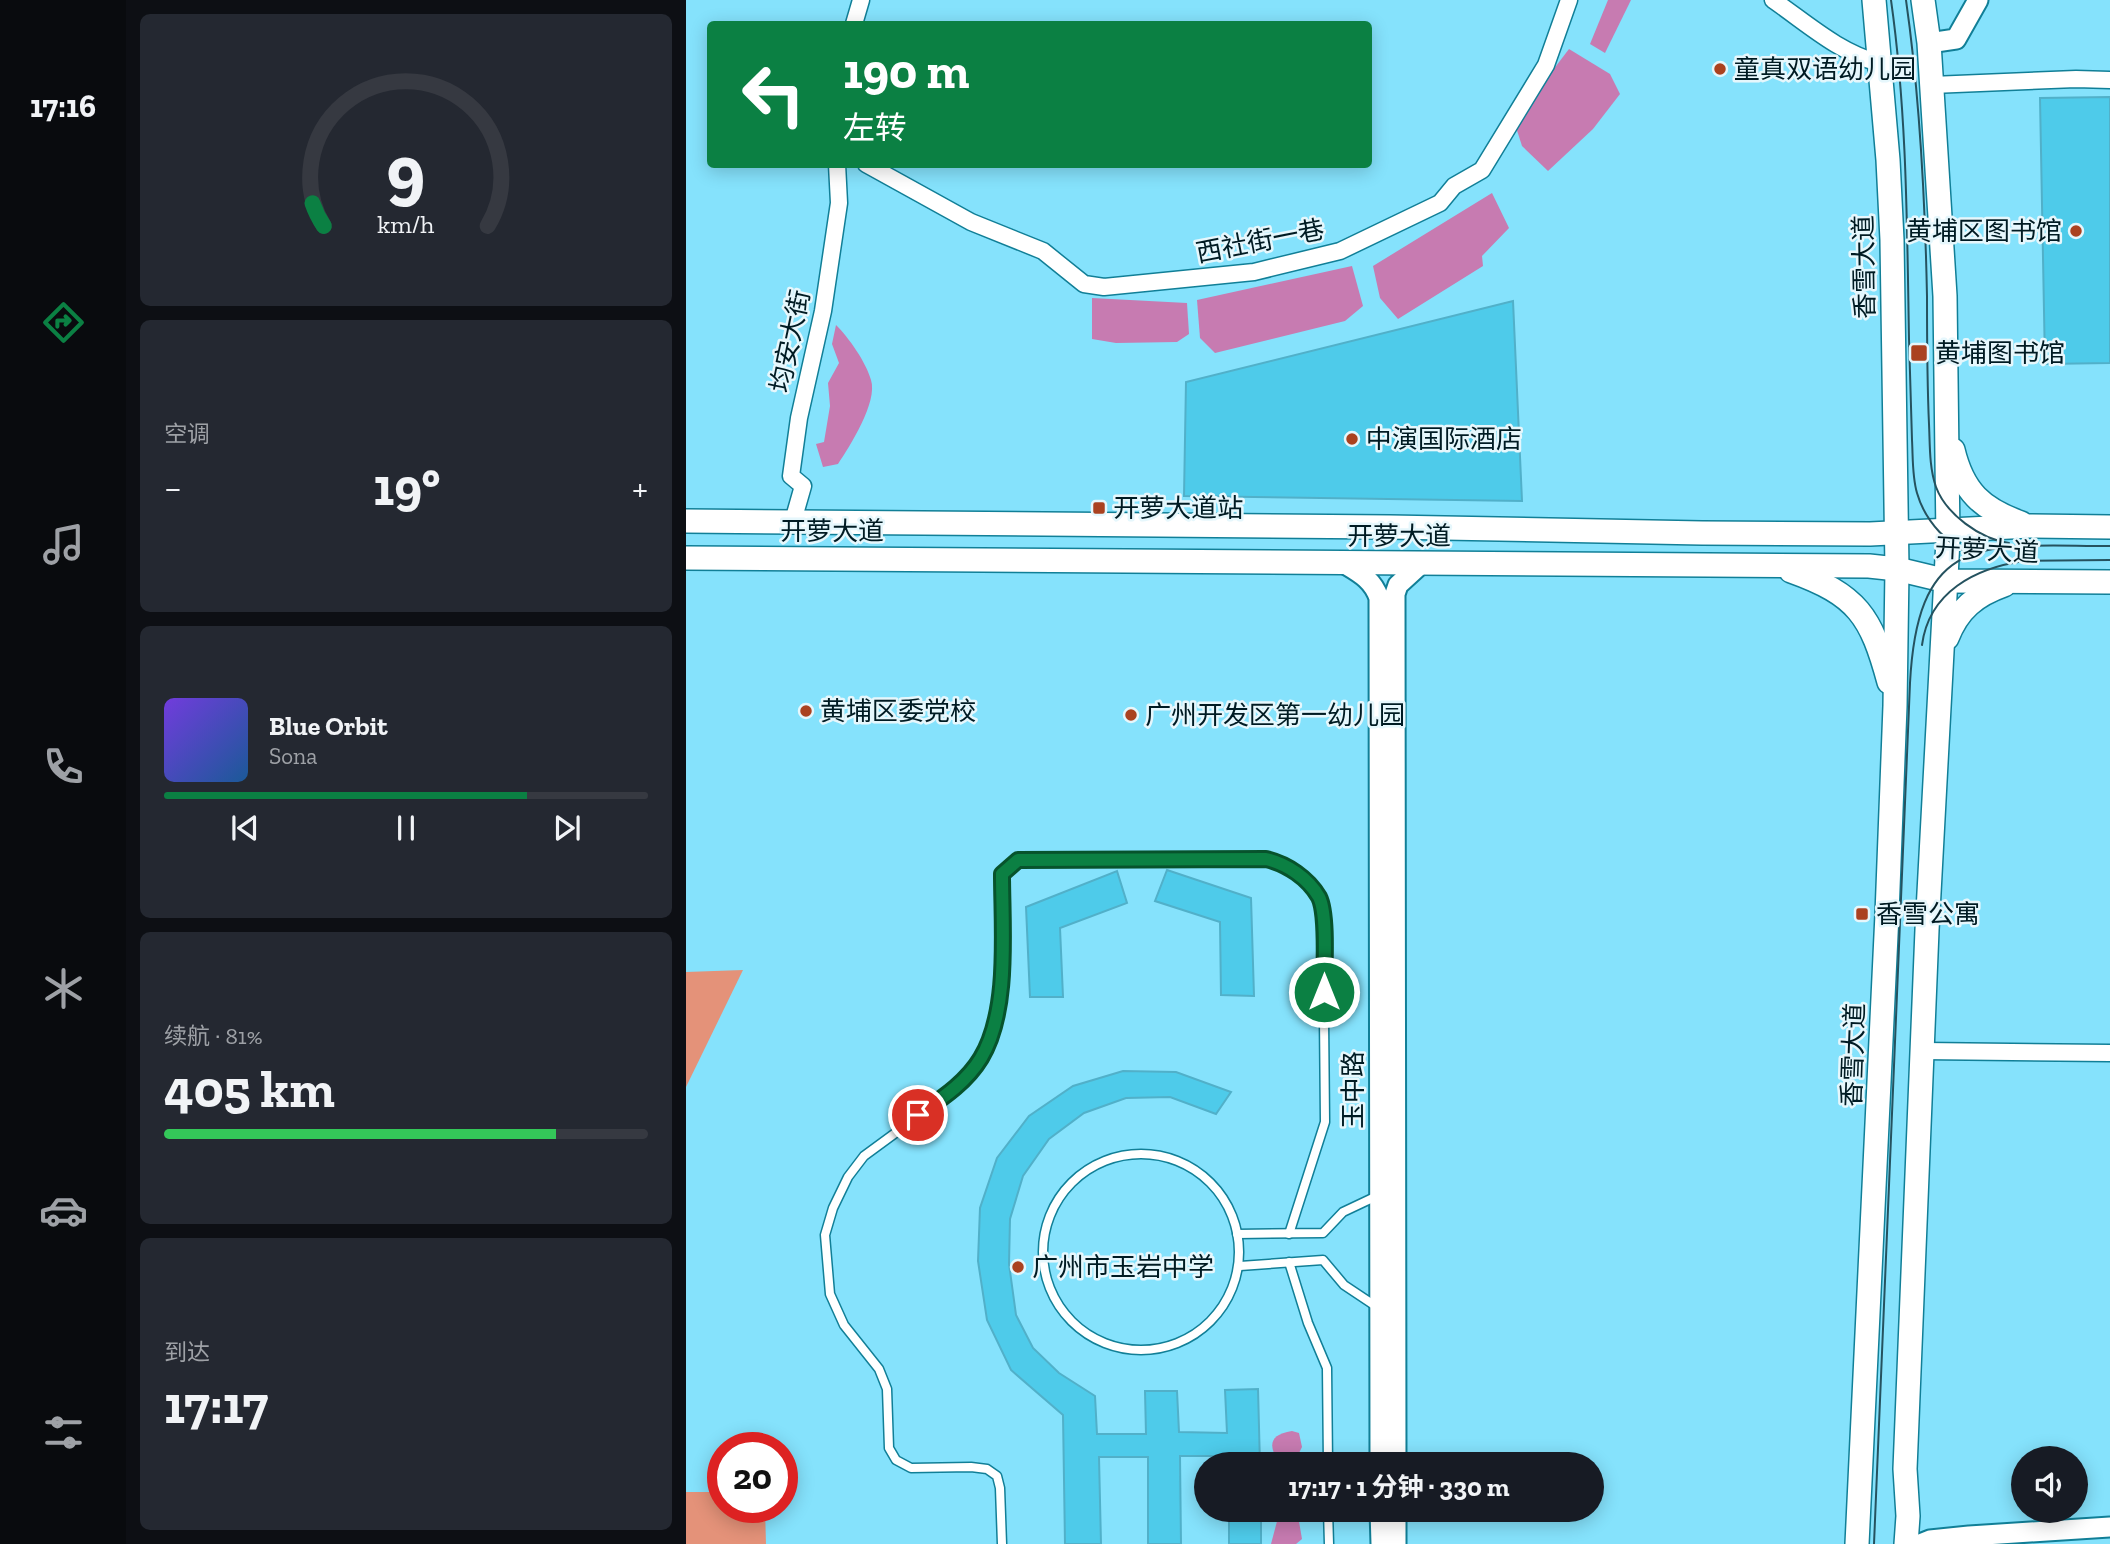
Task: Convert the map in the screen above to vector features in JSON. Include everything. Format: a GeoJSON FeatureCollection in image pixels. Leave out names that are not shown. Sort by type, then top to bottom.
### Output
{"type":"FeatureCollection","features":[{"type":"Feature","properties":{"kind":"main road","name":"香雪大道"},"geometry":{"type":"LineString","coordinates":[[1857,1544],[1895,706],[1897,569],[1892,240],[1874,0]]}},
{"type":"Feature","properties":{"kind":"main road"},"geometry":{"type":"LineString","coordinates":[[1906,1544],[1908,1516],[1905,1469],[1948,530],[1944,296],[1932,85],[1923,0]]}},
{"type":"Feature","properties":{"kind":"main road"},"geometry":{"type":"LineString","coordinates":[[1948,427],[1956,461],[1970,491],[1997,515],[2029,526]]}},
{"type":"Feature","properties":{"kind":"main road","name":"开萝大道"},"geometry":{"type":"LineString","coordinates":[[686,521],[1721,533],[1897,533],[2029,526],[2110,527]]}},
{"type":"Feature","properties":{"kind":"main road"},"geometry":{"type":"LineString","coordinates":[[1718,565],[1742,545],[1739,538],[1721,533]]}},
{"type":"Feature","properties":{"kind":"main road","name":"开萝大道"},"geometry":{"type":"LineString","coordinates":[[686,558],[1869,566],[1897,569],[1947,581],[2110,582]]}},
{"type":"Feature","properties":{"kind":"main road"},"geometry":{"type":"LineString","coordinates":[[1775,565],[1815,579],[1836,591],[1862,614],[1872,630],[1881,654],[1895,706]]}},
{"type":"Feature","properties":{"kind":"main road"},"geometry":{"type":"LineString","coordinates":[[1943,647],[1951,626],[1963,608],[1978,596],[2014,582]]}},
{"type":"Feature","properties":{"kind":"street"},"geometry":{"type":"LineString","coordinates":[[855,21],[861,0]]}},
{"type":"Feature","properties":{"kind":"street","name":"西社街一巷"},"geometry":{"type":"LineString","coordinates":[[873,168],[971,222],[1043,251],[1084,284],[1104,287],[1267,269],[1340,251],[1440,203],[1454,186],[1482,170],[1546,65],[1569,0]]}},
{"type":"Feature","properties":{"kind":"street"},"geometry":{"type":"LineString","coordinates":[[1773,0],[1837,46],[1854,56],[1880,63]]}},
{"type":"Feature","properties":{"kind":"street"},"geometry":{"type":"LineString","coordinates":[[1929,43],[1956,39],[1978,0]]}},
{"type":"Feature","properties":{"kind":"street"},"geometry":{"type":"LineString","coordinates":[[1932,85],[2110,80]]}},
{"type":"Feature","properties":{"kind":"street","name":"均安大街"},"geometry":{"type":"LineString","coordinates":[[793,521],[803,486],[791,477],[799,418],[823,311],[839,203],[837,168]]}},
{"type":"Feature","properties":{"kind":"street","name":"玉中路"},"geometry":{"type":"LineString","coordinates":[[1345,564],[1365,576],[1379,598],[1380,1452]]}},
{"type":"Feature","properties":{"kind":"street","name":"玉中路"},"geometry":{"type":"LineString","coordinates":[[1396,1452],[1395,594],[1398,585],[1420,564]]}},
{"type":"Feature","properties":{"kind":"street"},"geometry":{"type":"LineString","coordinates":[[1923,1051],[2110,1053]]}},
{"type":"Feature","properties":{"kind":"street"},"geometry":{"type":"LineString","coordinates":[[1380,1522],[1381,1544]]}},
{"type":"Feature","properties":{"kind":"street"},"geometry":{"type":"LineString","coordinates":[[1396,1522],[1396,1544]]}},
{"type":"Feature","properties":{"kind":"street"},"geometry":{"type":"LineString","coordinates":[[1920,1544],[1930,1540],[1969,1536],[2110,1527]]}},
{"type":"Feature","properties":{"kind":"lane"},"geometry":{"type":"LineString","coordinates":[[1002,1544],[998,1476],[987,1469],[971,1467],[911,1468],[896,1460],[889,1448],[887,1389],[879,1369],[844,1325],[830,1294],[825,1236],[833,1208],[843,1187],[864,1156],[954,1090],[981,1058],[1001,994],[1002,874],[1018,860],[1266,859],[1284,864],[1303,879],[1319,897],[1323,914],[1325,1122],[1289,1234]]}},
{"type":"Feature","properties":{"kind":"lane"},"geometry":{"type":"LineString","coordinates":[[1145,1153],[1171,1158],[1195,1169],[1215,1187],[1229,1209],[1237,1234],[1240,1266],[1229,1295],[1214,1317],[1194,1334],[1171,1345],[1145,1350],[1118,1348],[1094,1338],[1073,1322],[1056,1302],[1046,1277],[1043,1251],[1046,1225],[1057,1201],[1073,1180],[1094,1165],[1119,1156],[1145,1153]]}},
{"type":"Feature","properties":{"kind":"lane"},"geometry":{"type":"LineString","coordinates":[[1237,1234],[1324,1233],[1343,1212],[1380,1195]]}},
{"type":"Feature","properties":{"kind":"lane"},"geometry":{"type":"LineString","coordinates":[[1240,1266],[1323,1260],[1344,1285],[1380,1309]]}},
{"type":"Feature","properties":{"kind":"lane"},"geometry":{"type":"LineString","coordinates":[[1289,1262],[1308,1323],[1327,1368],[1328,1452]]}},
{"type":"Feature","properties":{"kind":"lane"},"geometry":{"type":"LineString","coordinates":[[1328,1522],[1329,1544]]}},
{"type":"Feature","properties":{"kind":"shaded area"},"geometry":{"type":"Polygon","coordinates":[[[1608,0],[1631,0],[1605,53],[1590,44],[1608,0]]]}},
{"type":"Feature","properties":{"kind":"shaded area"},"geometry":{"type":"Polygon","coordinates":[[[1569,49],[1610,74],[1620,94],[1593,129],[1548,171],[1522,146],[1514,121],[1569,49]]]}},
{"type":"Feature","properties":{"kind":"shaded area"},"geometry":{"type":"Polygon","coordinates":[[[1492,193],[1509,228],[1482,256],[1483,266],[1398,319],[1380,298],[1373,266],[1492,193]]]}},
{"type":"Feature","properties":{"kind":"shaded area"},"geometry":{"type":"Polygon","coordinates":[[[1352,266],[1363,306],[1345,321],[1215,353],[1200,338],[1197,300],[1352,266]]]}},
{"type":"Feature","properties":{"kind":"shaded area"},"geometry":{"type":"Polygon","coordinates":[[[1092,298],[1187,303],[1189,334],[1177,342],[1116,343],[1092,339],[1092,298]]]}},
{"type":"Feature","properties":{"kind":"shaded area"},"geometry":{"type":"Polygon","coordinates":[[[836,325],[861,358],[869,373],[872,389],[867,412],[838,464],[823,467],[816,444],[824,442],[830,406],[828,383],[839,363],[832,344],[836,325]]]}},
{"type":"Feature","properties":{"kind":"shaded area"},"geometry":{"type":"Polygon","coordinates":[[[743,970],[686,1087],[686,972],[743,970]]]}},
{"type":"Feature","properties":{"kind":"shaded area"},"geometry":{"type":"Polygon","coordinates":[[[1284,1433],[1299,1433],[1302,1447],[1300,1452],[1274,1452],[1274,1439],[1284,1433]]]}},
{"type":"Feature","properties":{"kind":"shaded area"},"geometry":{"type":"Polygon","coordinates":[[[686,1492],[707,1492],[707,1523],[765,1523],[766,1544],[686,1544],[686,1492]]]}},
{"type":"Feature","properties":{"kind":"shaded area"},"geometry":{"type":"Polygon","coordinates":[[[1277,1522],[1299,1522],[1302,1539],[1296,1544],[1271,1544],[1277,1522]]]}},
{"type":"Feature","properties":{"kind":"building","name":"黄埔区图书馆"},"geometry":{"type":"Polygon","coordinates":[[[2110,97],[2110,363],[2045,364],[2040,98],[2110,97]]]}},
{"type":"Feature","properties":{"kind":"building","name":"中演国际酒店"},"geometry":{"type":"Polygon","coordinates":[[[1513,301],[1522,501],[1184,496],[1186,382],[1513,301]]]}},
{"type":"Feature","properties":{"kind":"building"},"geometry":{"type":"Polygon","coordinates":[[[1167,870],[1251,898],[1254,996],[1221,995],[1220,922],[1155,901],[1167,870]]]}},
{"type":"Feature","properties":{"kind":"building"},"geometry":{"type":"Polygon","coordinates":[[[1117,871],[1127,903],[1060,928],[1063,997],[1030,997],[1026,907],[1117,871]]]}},
{"type":"Feature","properties":{"kind":"building"},"geometry":{"type":"Polygon","coordinates":[[[1123,1071],[1176,1072],[1231,1092],[1216,1114],[1170,1097],[1126,1098],[1084,1113],[1049,1139],[1023,1176],[1010,1219],[1009,1264],[1016,1315],[1033,1348],[1059,1373],[1095,1396],[1097,1434],[1146,1434],[1145,1391],[1177,1391],[1179,1432],[1227,1433],[1225,1390],[1258,1389],[1260,1452],[1194,1452],[1194,1456],[1180,1456],[1181,1544],[1148,1544],[1148,1457],[1099,1457],[1101,1544],[1065,1544],[1063,1415],[1011,1370],[987,1320],[978,1261],[980,1208],[997,1158],[1029,1116],[1073,1086],[1123,1071]]]}},
{"type":"Feature","properties":{"kind":"building"},"geometry":{"type":"Polygon","coordinates":[[[1229,1522],[1261,1522],[1261,1544],[1229,1544],[1229,1522]]]}},
{"type":"Feature","properties":{"kind":"tram line"},"geometry":{"type":"LineString","coordinates":[[1891,0],[1903,127],[1914,480],[1921,503],[1932,523],[1957,547],[1977,556]]}},
{"type":"Feature","properties":{"kind":"tram line"},"geometry":{"type":"LineString","coordinates":[[1906,0],[1915,74],[1923,185],[1932,472],[1941,497],[1956,516],[1976,531],[2009,543]]}},
{"type":"Feature","properties":{"kind":"tram line"},"geometry":{"type":"LineString","coordinates":[[1874,1544],[1910,683],[1916,633],[1927,597],[1944,572],[1966,557],[1994,549],[2028,546],[2110,546]]}},
{"type":"Feature","properties":{"kind":"tram line"},"geometry":{"type":"LineString","coordinates":[[2015,561],[2110,560]]}},
{"type":"Feature","properties":{"kind":"tram line"},"geometry":{"type":"LineString","coordinates":[[1922,645],[1926,626],[1934,610],[1957,586],[1988,570],[2024,561]]}},
{"type":"Feature","properties":{"kind":"place","name":"童真双语幼儿园"},"geometry":{"type":"Point","coordinates":[1720,69]}},
{"type":"Feature","properties":{"kind":"place","name":"黄埔区图书馆"},"geometry":{"type":"Point","coordinates":[2076,231]}},
{"type":"Feature","properties":{"kind":"place","name":"黄埔图书馆"},"geometry":{"type":"Point","coordinates":[1919,353]}},
{"type":"Feature","properties":{"kind":"place","name":"中演国际酒店"},"geometry":{"type":"Point","coordinates":[1352,439]}},
{"type":"Feature","properties":{"kind":"place","name":"开萝大道站"},"geometry":{"type":"Point","coordinates":[1099,508]}},
{"type":"Feature","properties":{"kind":"place","name":"黄埔区委党校"},"geometry":{"type":"Point","coordinates":[806,711]}},
{"type":"Feature","properties":{"kind":"place","name":"广州开发区第一幼儿园"},"geometry":{"type":"Point","coordinates":[1131,715]}},
{"type":"Feature","properties":{"kind":"place","name":"香雪公寓"},"geometry":{"type":"Point","coordinates":[1862,914]}},
{"type":"Feature","properties":{"kind":"place","name":"广州市玉岩中学"},"geometry":{"type":"Point","coordinates":[1018,1267]}},
{"type":"Feature","properties":{"kind":"route"},"geometry":{"type":"LineString","coordinates":[[918,1115],[954,1090],[981,1058],[1001,994],[1002,874],[1018,860],[1266,859],[1284,864],[1303,879],[1319,897],[1323,914],[1324,992]]}}]}
